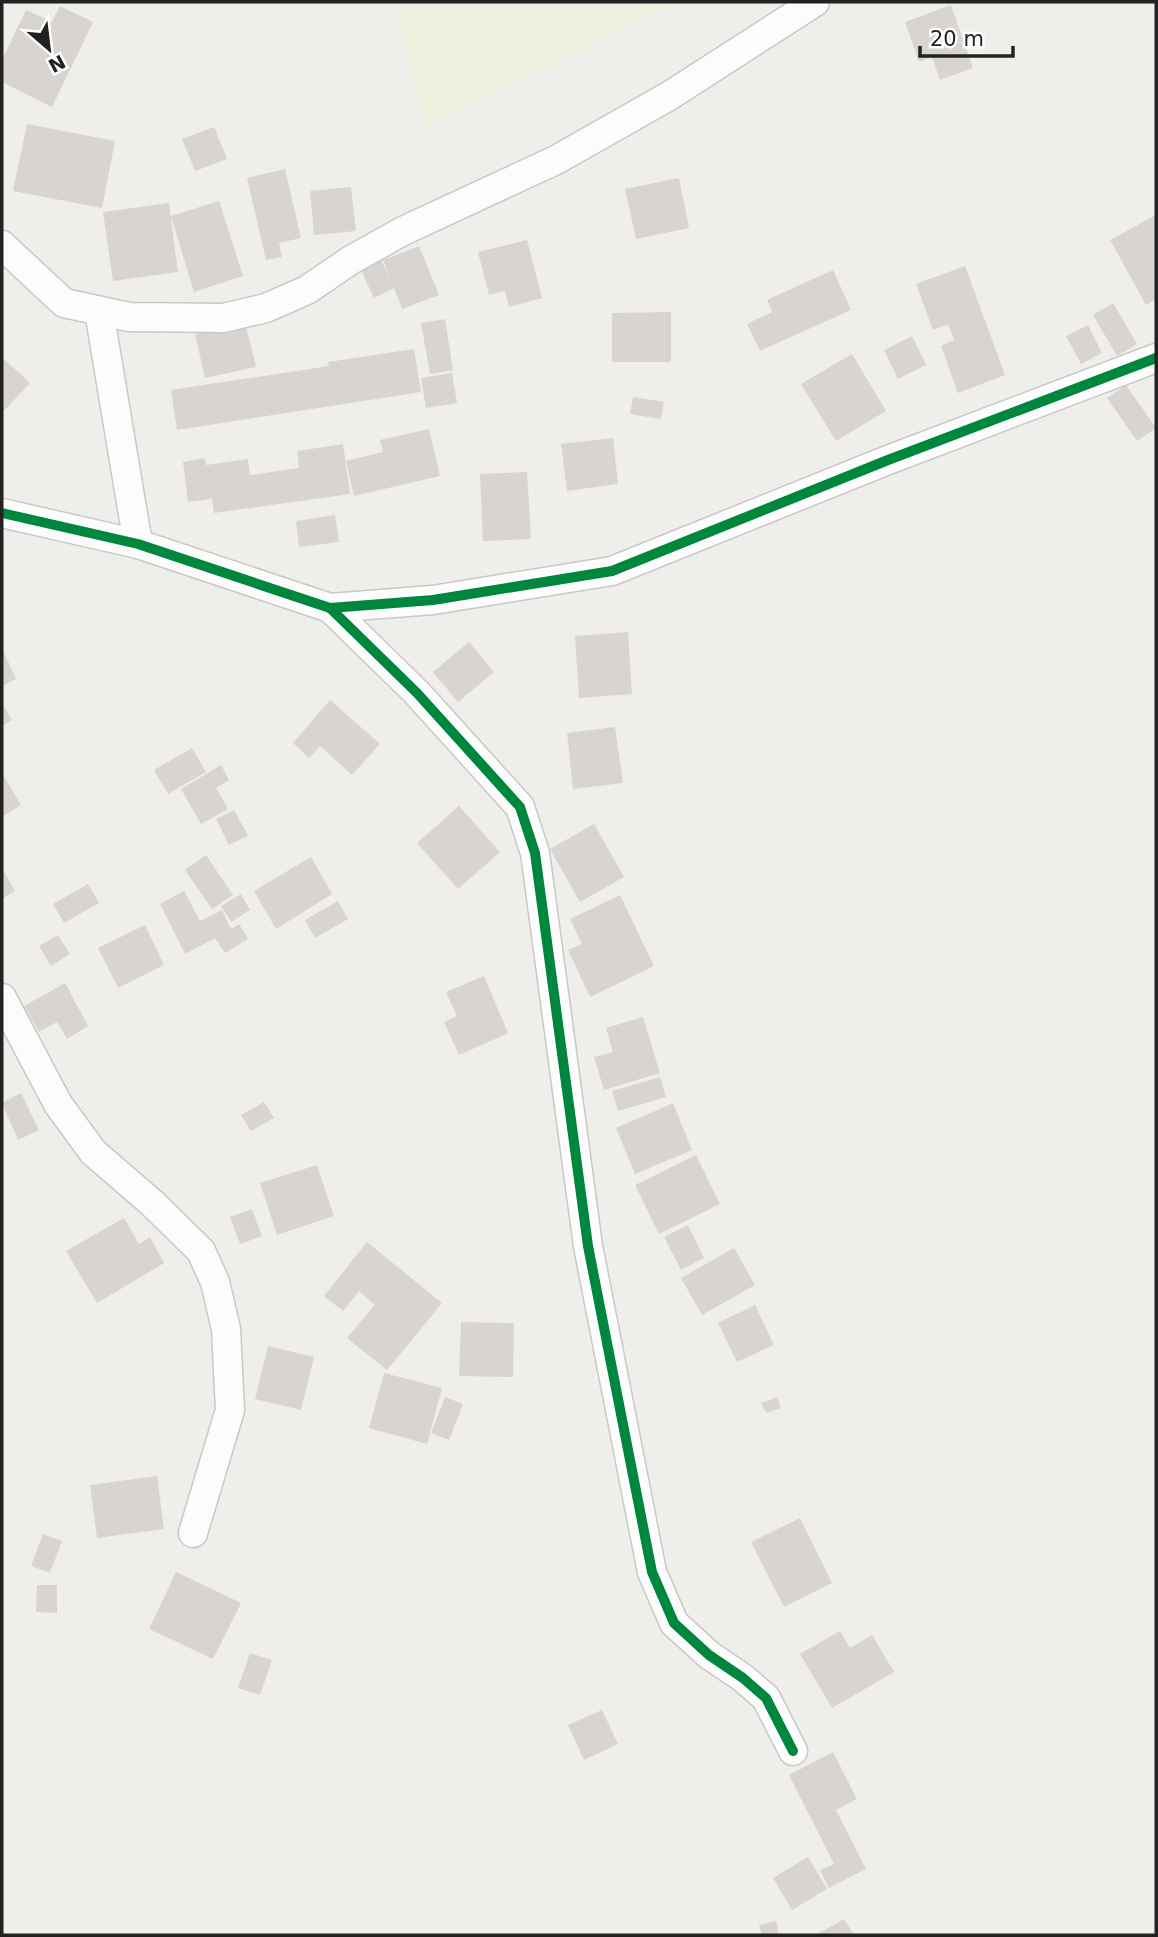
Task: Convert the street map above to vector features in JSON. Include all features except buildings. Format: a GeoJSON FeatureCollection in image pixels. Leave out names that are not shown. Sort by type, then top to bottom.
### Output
{"type":"FeatureCollection","features":[{"type":"Feature","properties":{"kind":"street"},"geometry":{"type":"LineString","coordinates":[[2,244],[64,303],[129,317],[223,318],[266,308],[307,290],[351,260],[403,230],[556,160],[669,96],[815,2]]}},
{"type":"Feature","properties":{"kind":"street"},"geometry":{"type":"LineString","coordinates":[[99,311],[138,544]]}},
{"type":"Feature","properties":{"kind":"street"},"geometry":{"type":"LineString","coordinates":[[2,513],[138,544],[330,608],[433,600],[612,571],[888,460],[1156,358]]}},
{"type":"Feature","properties":{"kind":"street"},"geometry":{"type":"LineString","coordinates":[[330,608],[417,693],[520,807],[535,853],[589,1246],[652,1572],[674,1623],[709,1655],[743,1678],[766,1698],[793,1751]]}},
{"type":"Feature","properties":{"kind":"street"},"geometry":{"type":"LineString","coordinates":[[2,998],[58,1104],[93,1153],[152,1203],[201,1251],[215,1282],[226,1329],[230,1410],[193,1533]]}},
{"type":"Feature","properties":{"kind":"green space"},"geometry":{"type":"Polygon","coordinates":[[[394,2],[676,2],[567,60],[424,126],[394,2]]]}},
{"type":"Feature","properties":{"kind":"cycle path"},"geometry":{"type":"LineString","coordinates":[[2,513],[138,544],[330,608],[433,600],[612,571],[888,460],[1156,358]]}},
{"type":"Feature","properties":{"kind":"cycle path"},"geometry":{"type":"LineString","coordinates":[[330,608],[417,693],[520,807],[535,853],[588,1246],[652,1572],[674,1623],[709,1655],[743,1678],[766,1698],[793,1751]]}}]}
